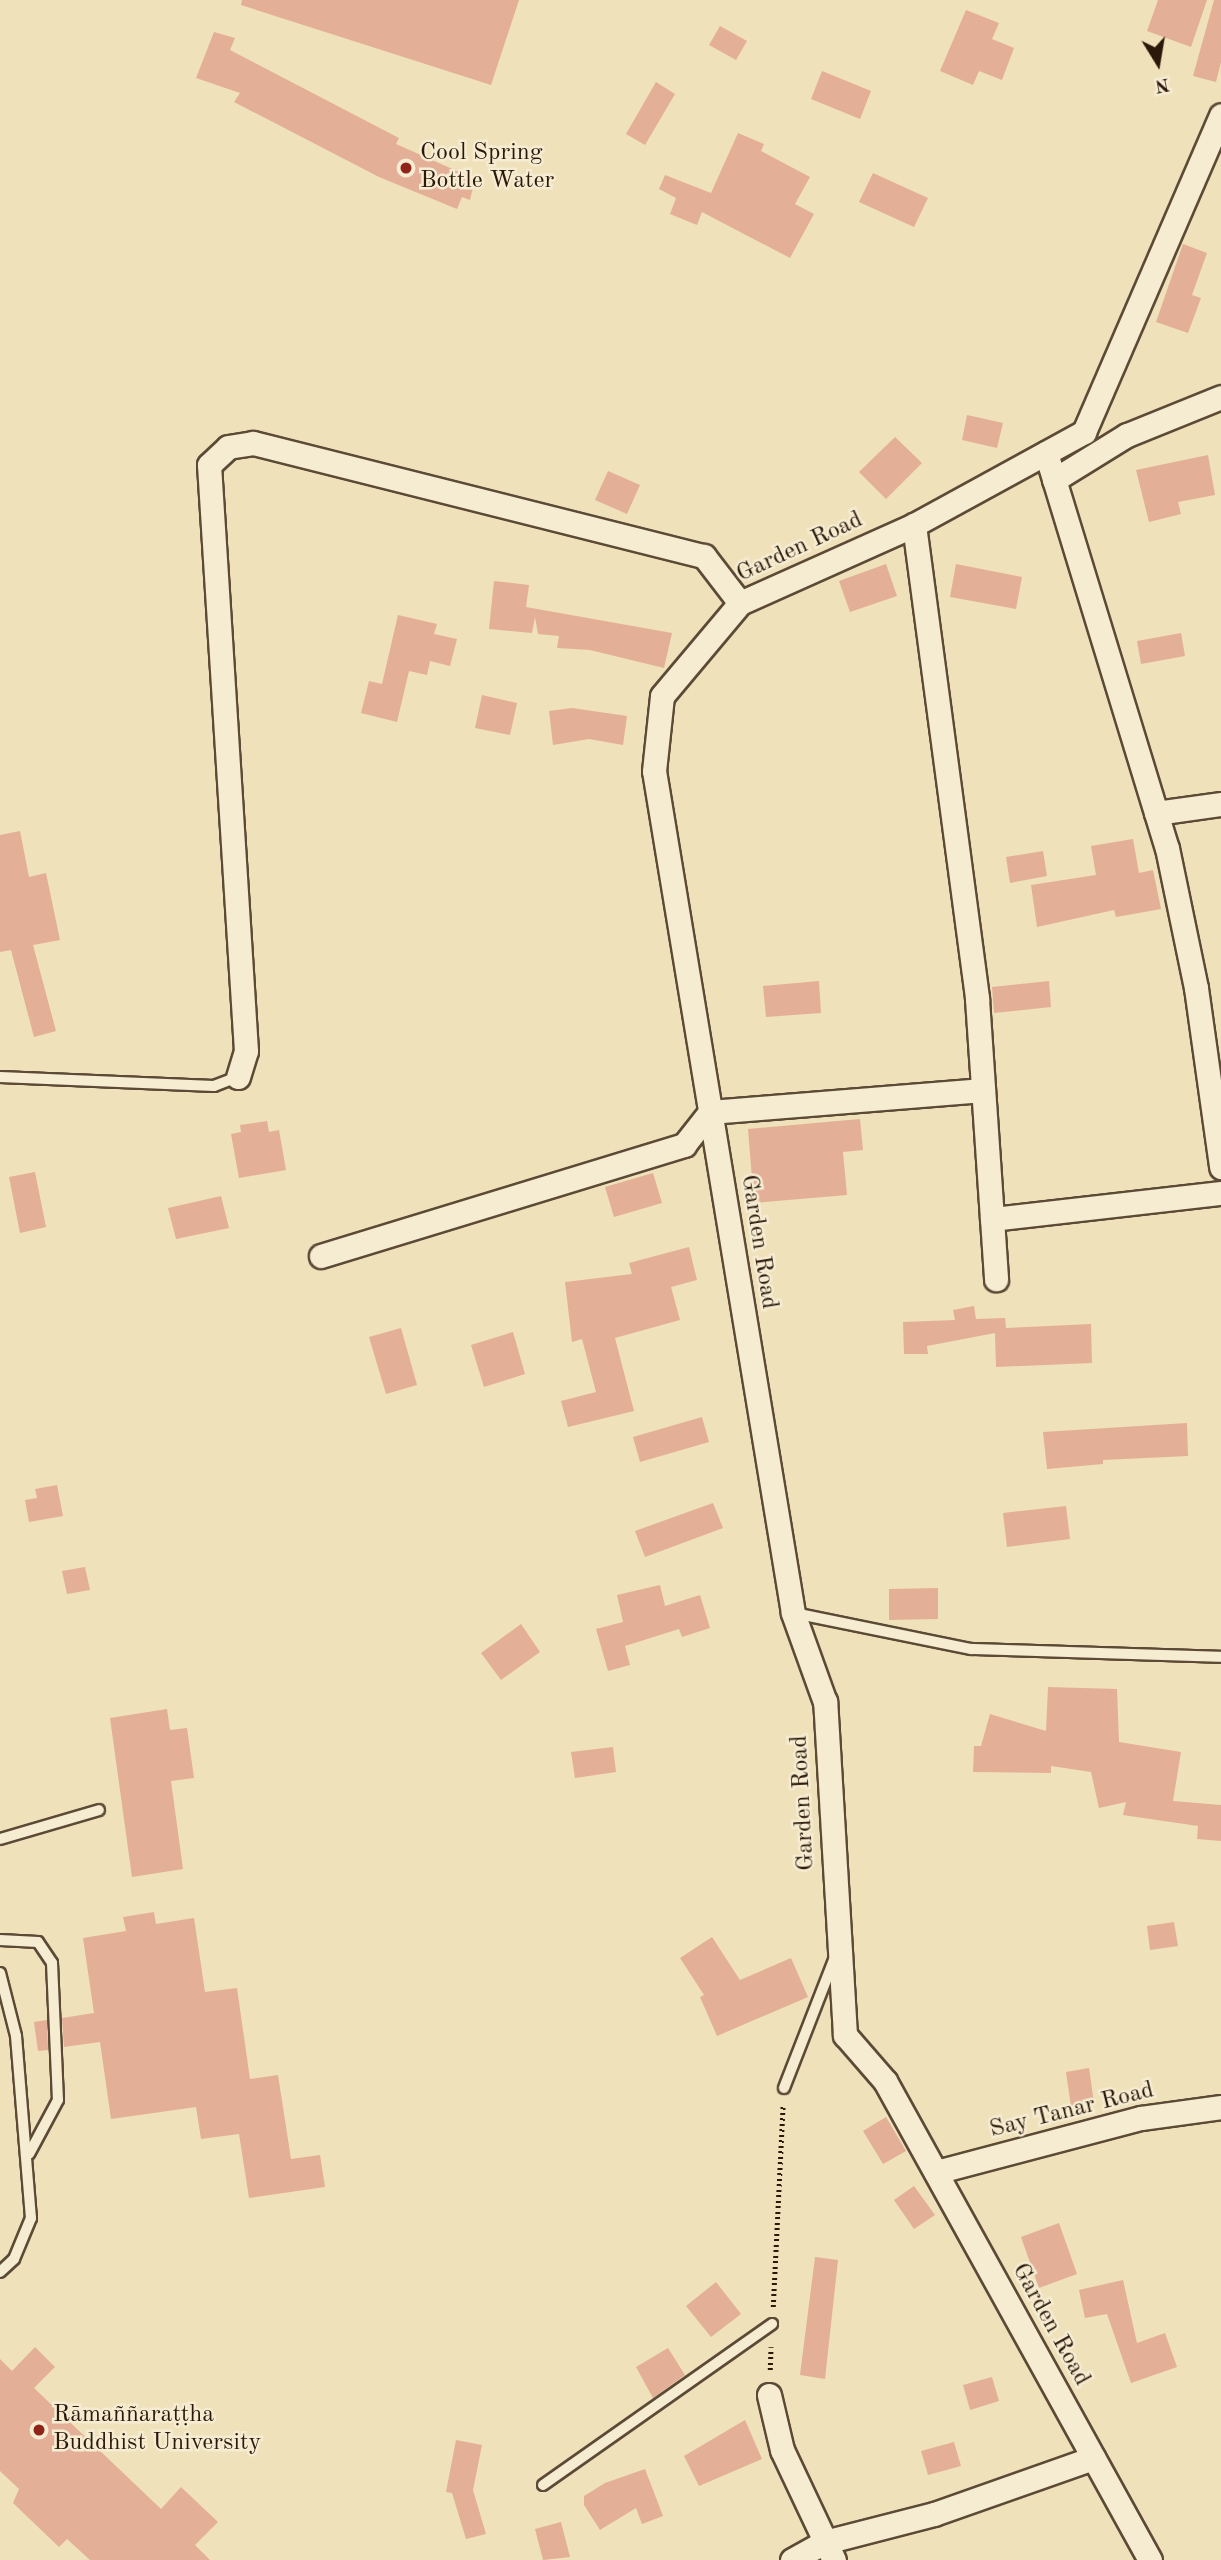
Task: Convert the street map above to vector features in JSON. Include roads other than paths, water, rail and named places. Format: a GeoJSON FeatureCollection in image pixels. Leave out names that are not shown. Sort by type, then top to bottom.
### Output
{"type":"FeatureCollection","features":[{"type":"Feature","properties":{"kind":"street","name":"Garden Road"},"geometry":{"type":"LineString","coordinates":[[1150,2560],[885,2081],[845,2035],[837,1950],[825,1702],[793,1613],[654,771],[662,696],[740,603],[914,525],[1084,432],[1221,115]]}},
{"type":"Feature","properties":{"kind":"street"},"geometry":{"type":"LineString","coordinates":[[1054,480],[1128,435],[1221,397]]}},
{"type":"Feature","properties":{"kind":"street"},"geometry":{"type":"LineString","coordinates":[[238,1077],[246,1051],[209,466],[228,447],[253,443],[704,556],[740,603]]}},
{"type":"Feature","properties":{"kind":"street"},"geometry":{"type":"LineString","coordinates":[[1046,453],[1156,813],[1196,988],[1221,1167]]}},
{"type":"Feature","properties":{"kind":"street"},"geometry":{"type":"LineString","coordinates":[[914,525],[977,999],[996,1279]]}},
{"type":"Feature","properties":{"kind":"street"},"geometry":{"type":"LineString","coordinates":[[1156,813],[1221,804]]}},
{"type":"Feature","properties":{"kind":"street"},"geometry":{"type":"LineString","coordinates":[[320,1256],[684,1145],[710,1112],[983,1090]]}},
{"type":"Feature","properties":{"kind":"street"},"geometry":{"type":"LineString","coordinates":[[992,1219],[1221,1193]]}},
{"type":"Feature","properties":{"kind":"street","name":"Say Tanar Road"},"geometry":{"type":"LineString","coordinates":[[936,2172],[1141,2118],[1221,2108]]}},
{"type":"Feature","properties":{"kind":"street"},"geometry":{"type":"LineString","coordinates":[[769,2395],[782,2450],[829,2551]]}},
{"type":"Feature","properties":{"kind":"street"},"geometry":{"type":"LineString","coordinates":[[792,2560],[829,2551],[1093,2458]]}},
{"type":"Feature","properties":{"kind":"lane"},"geometry":{"type":"LineString","coordinates":[[0,1077],[214,1086],[238,1077]]}},
{"type":"Feature","properties":{"kind":"lane"},"geometry":{"type":"LineString","coordinates":[[793,1613],[971,1649],[1221,1657]]}},
{"type":"Feature","properties":{"kind":"lane"},"geometry":{"type":"LineString","coordinates":[[0,1839],[99,1810]]}},
{"type":"Feature","properties":{"kind":"lane"},"geometry":{"type":"LineString","coordinates":[[0,1940],[38,1942],[52,1963],[58,2100],[29,2154]]}},
{"type":"Feature","properties":{"kind":"lane"},"geometry":{"type":"LineString","coordinates":[[784,2088],[837,1950]]}},
{"type":"Feature","properties":{"kind":"lane"},"geometry":{"type":"LineString","coordinates":[[0,1973],[16,2036],[29,2154],[31,2218],[15,2259],[0,2272]]}},
{"type":"Feature","properties":{"kind":"lane"},"geometry":{"type":"LineString","coordinates":[[543,2485],[772,2324]]}},
{"type":"Feature","properties":{"kind":"place","name":"Cool Spring Bottle Water"},"geometry":{"type":"Point","coordinates":[406,168]}},
{"type":"Feature","properties":{"kind":"place","name":"Rāmaññaraṭṭha Buddhist University"},"geometry":{"type":"Point","coordinates":[39,2430]}}]}
